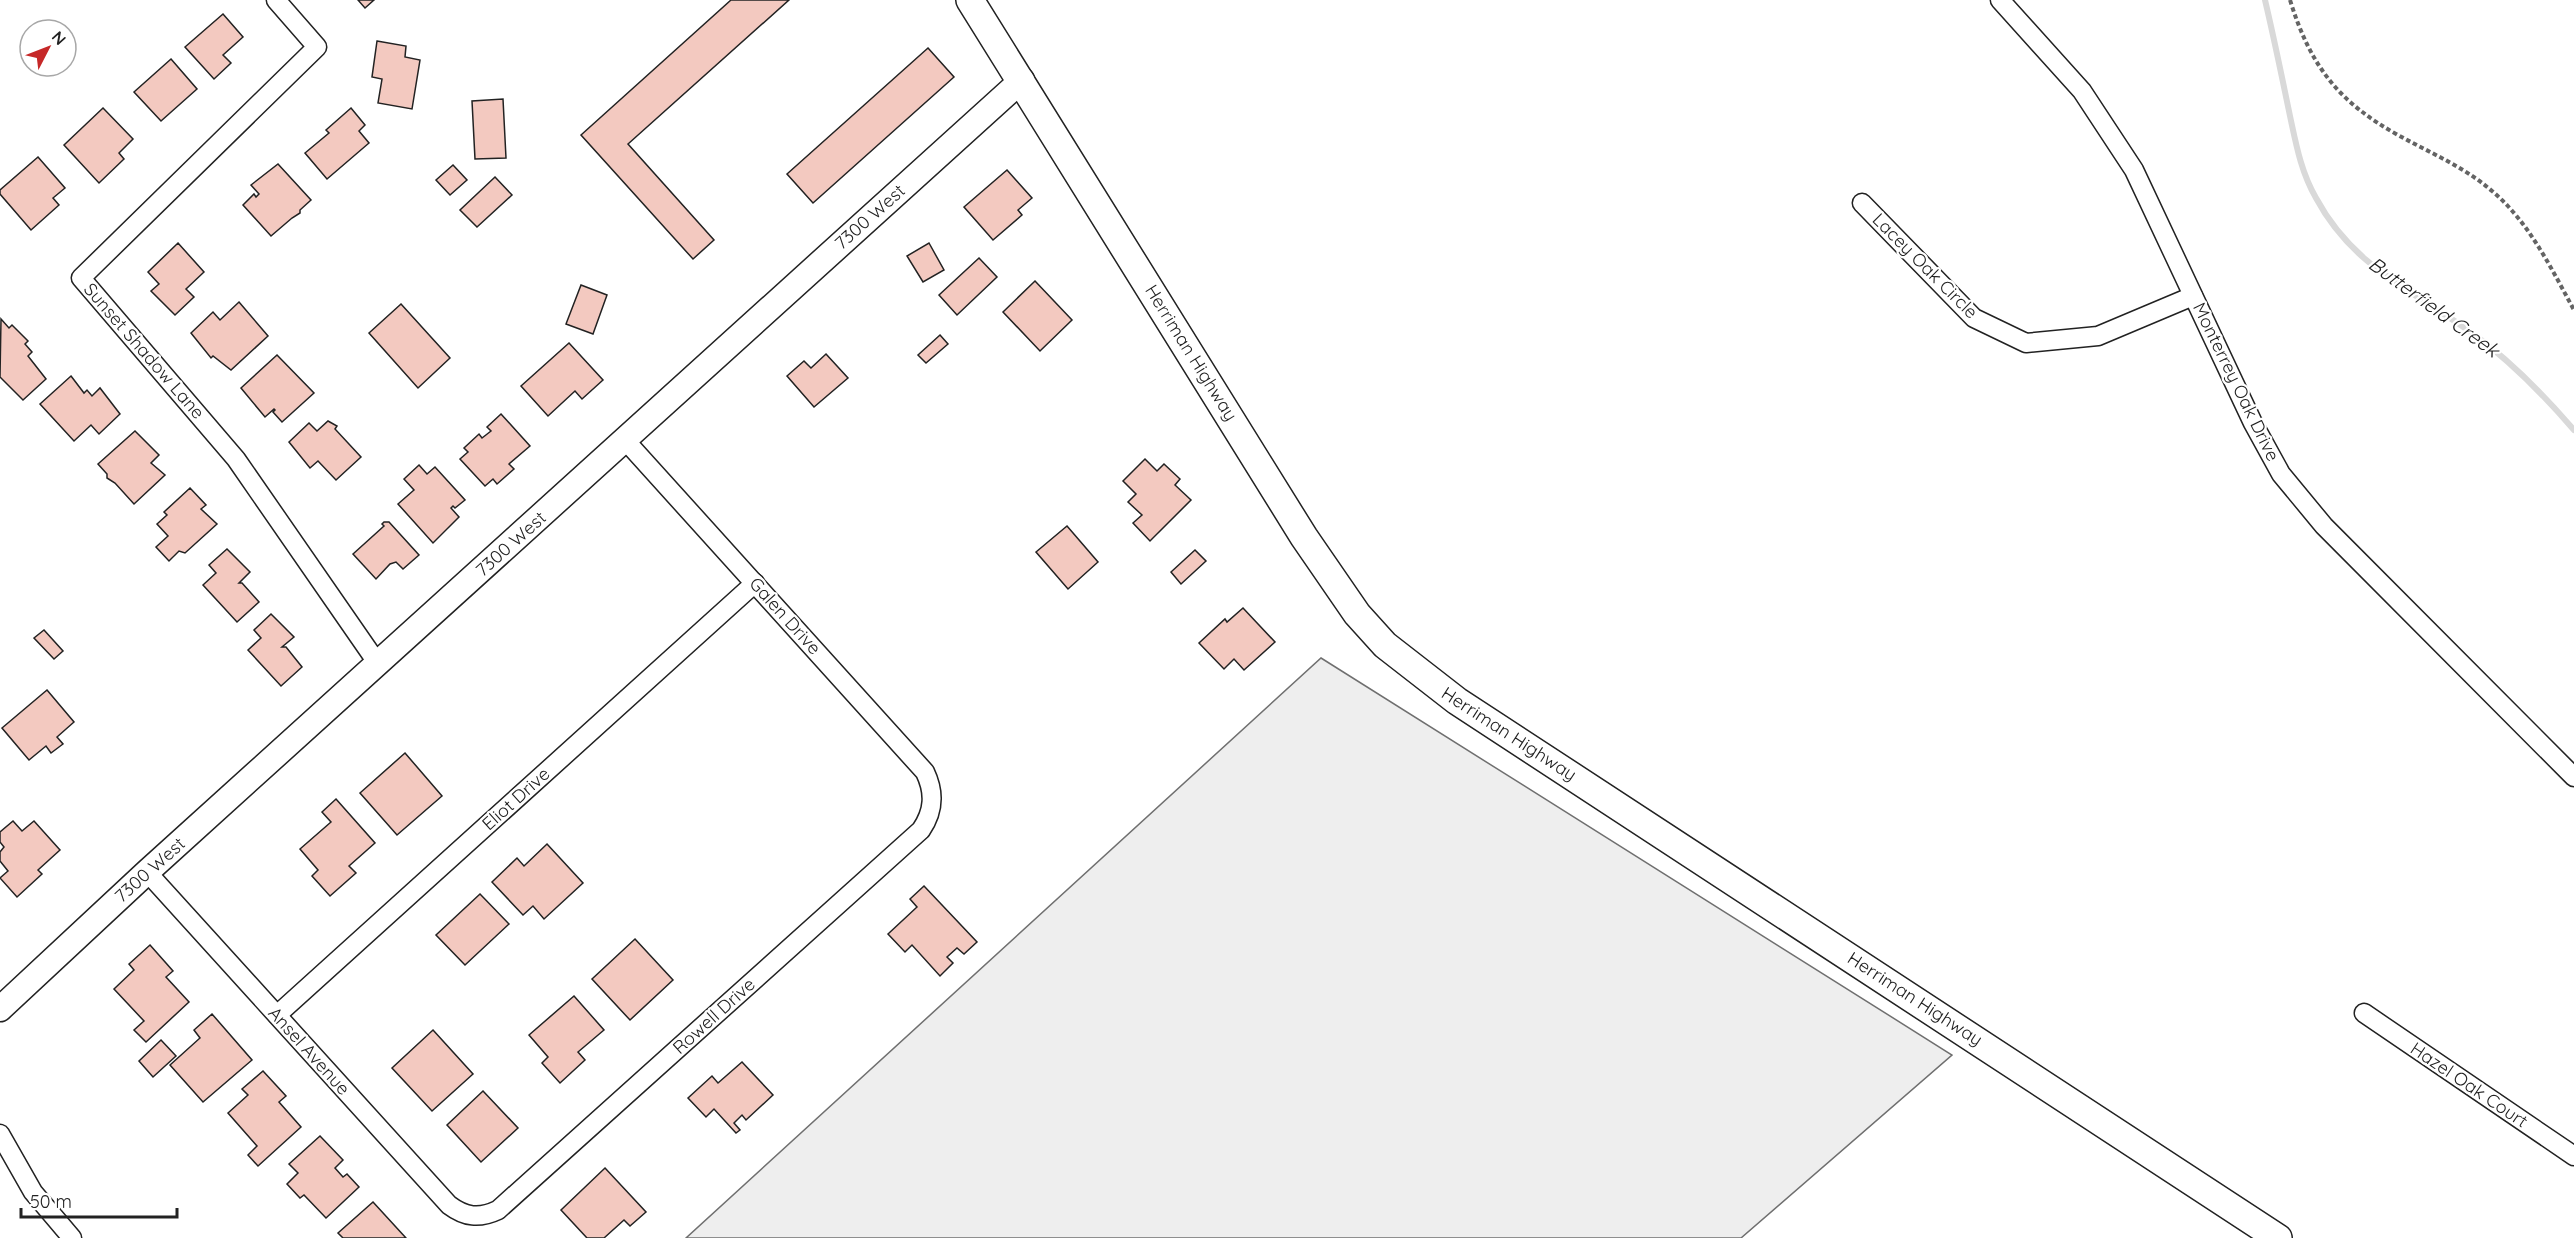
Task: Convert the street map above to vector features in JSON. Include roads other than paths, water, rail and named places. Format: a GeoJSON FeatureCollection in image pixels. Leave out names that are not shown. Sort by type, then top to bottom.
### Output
{"type":"FeatureCollection","features":[{"type":"Feature","properties":{"kind":"main road","name":"Herriman Highway"},"geometry":{"type":"LineString","coordinates":[[970,0],[1022,80],[1304,537],[1357,614],[1385,645],[1457,701],[2278,1238]]}},
{"type":"Feature","properties":{"kind":"street","name":"Sunset Shadow Lane"},"geometry":{"type":"LineString","coordinates":[[276,0],[317,47],[81,278],[236,459],[378,663]]}},
{"type":"Feature","properties":{"kind":"street","name":"Monterrey Oak Drive"},"geometry":{"type":"LineString","coordinates":[[2000,0],[2082,91],[2134,170],[2253,423],[2281,474],[2324,526],[2574,777]]}},
{"type":"Feature","properties":{"kind":"street","name":"7300 West"},"geometry":{"type":"LineString","coordinates":[[0,1009],[147,872],[1022,80]]}},
{"type":"Feature","properties":{"kind":"street","name":"Lacey Oak Circle"},"geometry":{"type":"LineString","coordinates":[[1862,203],[1974,318],[2026,343],[2098,336],[2193,296]]}},
{"type":"Feature","properties":{"kind":"street","name":"Galen Drive"},"geometry":{"type":"LineString","coordinates":[[625,440],[925,772],[933,799]]}},
{"type":"Feature","properties":{"kind":"street","name":"Eliot Drive"},"geometry":{"type":"LineString","coordinates":[[277,1015],[755,583]]}},
{"type":"Feature","properties":{"kind":"street","name":"Rowell Drive"},"geometry":{"type":"LineString","coordinates":[[478,1217],[498,1210],[921,830],[927,820],[933,799]]}},
{"type":"Feature","properties":{"kind":"street","name":"Ansel Avenue"},"geometry":{"type":"LineString","coordinates":[[147,872],[449,1205],[468,1216],[478,1217]]}},
{"type":"Feature","properties":{"kind":"street","name":"Hazel Oak Court"},"geometry":{"type":"LineString","coordinates":[[2364,1013],[2574,1156]]}},
{"type":"Feature","properties":{"kind":"street"},"geometry":{"type":"LineString","coordinates":[[0,1134],[33,1192],[72,1238]]}},
{"type":"Feature","properties":{"kind":"waterway","name":"Butterfield Creek"},"geometry":{"type":"LineString","coordinates":[[2265,0],[2300,158],[2306,178],[2331,222],[2366,260],[2385,275],[2472,333],[2500,355],[2574,430]]}}]}
